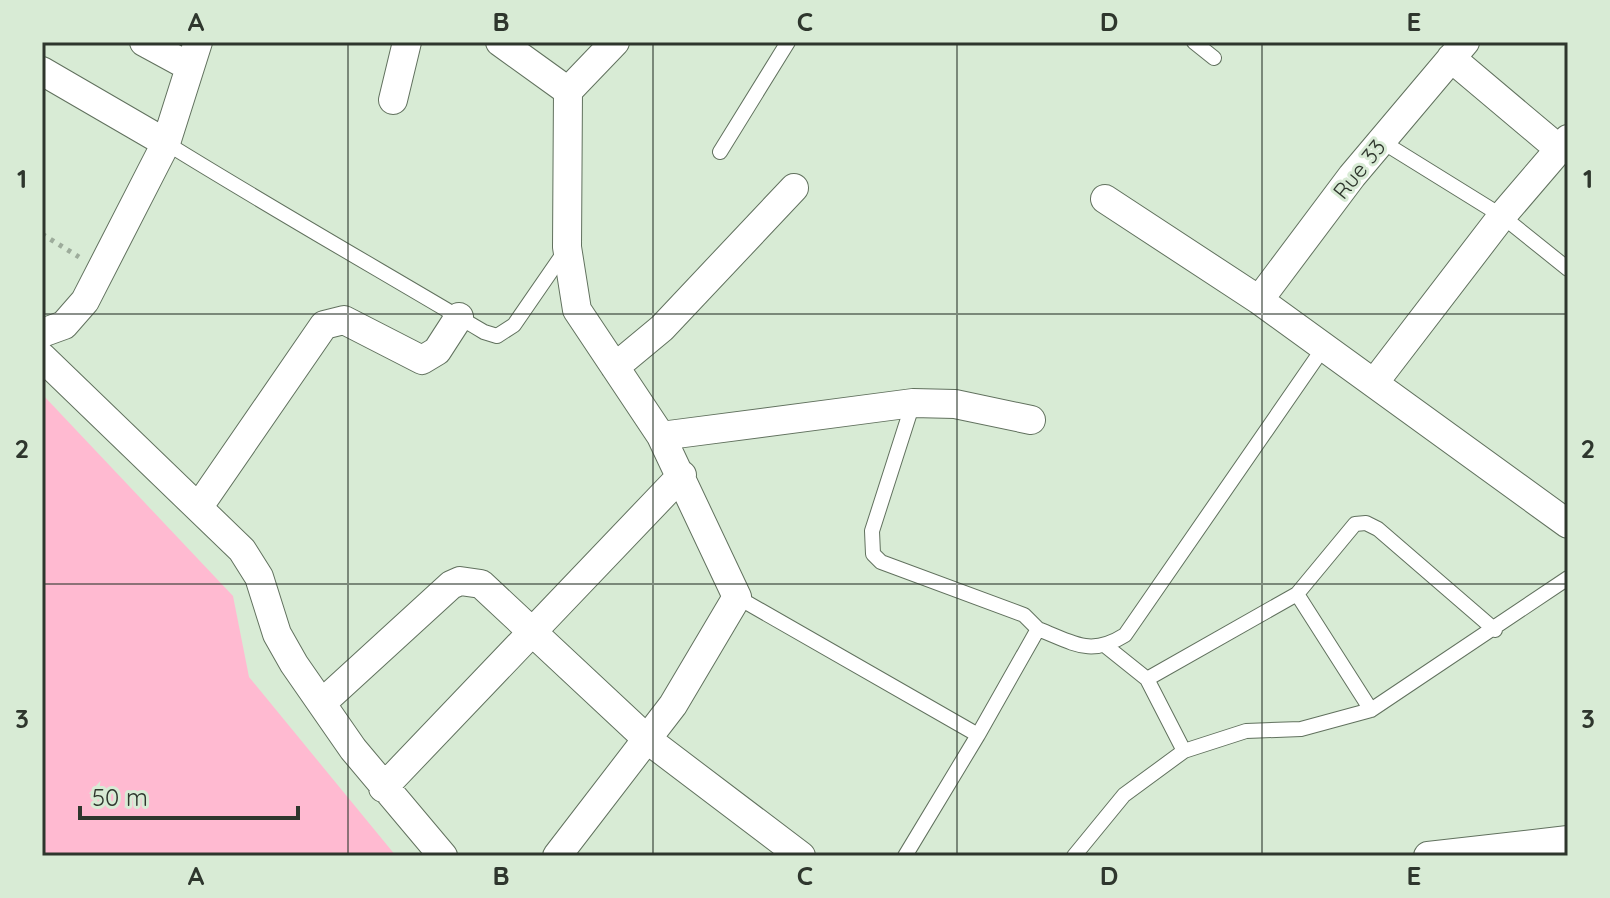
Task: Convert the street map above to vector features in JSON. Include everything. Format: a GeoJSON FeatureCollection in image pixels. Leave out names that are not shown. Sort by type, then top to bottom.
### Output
{"type":"FeatureCollection","features":[{"type":"Feature","properties":{"kind":"street"},"geometry":{"type":"LineString","coordinates":[[42,333],[64,325],[75,314],[166,143],[194,55],[144,42]]}},
{"type":"Feature","properties":{"kind":"street"},"geometry":{"type":"LineString","coordinates":[[393,100],[407,42]]}},
{"type":"Feature","properties":{"kind":"street"},"geometry":{"type":"LineString","coordinates":[[500,42],[568,91]]}},
{"type":"Feature","properties":{"kind":"street"},"geometry":{"type":"LineString","coordinates":[[557,856],[648,740],[710,647],[737,597],[682,475],[661,436],[577,310],[570,286],[567,247],[568,91],[615,42]]}},
{"type":"Feature","properties":{"kind":"street"},"geometry":{"type":"LineString","coordinates":[[1374,383],[1502,216],[1564,144],[1458,47]]}},
{"type":"Feature","properties":{"kind":"street","name":"Rue 33"},"geometry":{"type":"LineString","coordinates":[[1259,300],[1381,141],[1458,47]]}},
{"type":"Feature","properties":{"kind":"street"},"geometry":{"type":"LineString","coordinates":[[42,71],[166,143]]}},
{"type":"Feature","properties":{"kind":"street"},"geometry":{"type":"LineString","coordinates":[[615,367],[662,328],[794,188]]}},
{"type":"Feature","properties":{"kind":"street"},"geometry":{"type":"LineString","coordinates":[[1105,199],[1259,300],[1568,524]]}},
{"type":"Feature","properties":{"kind":"street"},"geometry":{"type":"LineString","coordinates":[[200,505],[324,325],[344,320],[422,360],[437,351],[459,317]]}},
{"type":"Feature","properties":{"kind":"street"},"geometry":{"type":"LineString","coordinates":[[42,357],[200,505],[242,550],[259,577],[277,634],[322,703],[383,788],[443,856]]}},
{"type":"Feature","properties":{"kind":"street"},"geometry":{"type":"LineString","coordinates":[[661,436],[913,403],[955,404],[1031,420]]}},
{"type":"Feature","properties":{"kind":"street"},"geometry":{"type":"LineString","coordinates":[[383,788],[682,475]]}},
{"type":"Feature","properties":{"kind":"street"},"geometry":{"type":"LineString","coordinates":[[322,703],[460,581],[481,584],[648,740],[801,856]]}},
{"type":"Feature","properties":{"kind":"street"},"geometry":{"type":"LineString","coordinates":[[1428,856],[1568,840]]}},
{"type":"Feature","properties":{"kind":"lane"},"geometry":{"type":"LineString","coordinates":[[720,152],[788,42]]}},
{"type":"Feature","properties":{"kind":"lane"},"geometry":{"type":"LineString","coordinates":[[1194,42],[1214,58]]}},
{"type":"Feature","properties":{"kind":"lane"},"geometry":{"type":"LineString","coordinates":[[1381,141],[1502,216],[1568,269]]}},
{"type":"Feature","properties":{"kind":"lane"},"geometry":{"type":"LineString","coordinates":[[166,143],[324,240],[484,332],[497,336],[506,333],[567,247]]}},
{"type":"Feature","properties":{"kind":"lane"},"geometry":{"type":"LineString","coordinates":[[913,403],[872,531],[873,554],[881,562],[1024,615],[1038,629],[1088,648],[1107,647],[1125,635],[1324,347]]}},
{"type":"Feature","properties":{"kind":"lane"},"geometry":{"type":"LineString","coordinates":[[1147,679],[1297,594],[1318,573],[1345,533],[1355,524],[1366,523],[1495,630]]}},
{"type":"Feature","properties":{"kind":"lane"},"geometry":{"type":"LineString","coordinates":[[1074,856],[1124,795],[1184,751],[1246,731],[1301,729],[1371,710],[1495,630],[1568,578]]}},
{"type":"Feature","properties":{"kind":"lane"},"geometry":{"type":"LineString","coordinates":[[1297,594],[1371,710]]}},
{"type":"Feature","properties":{"kind":"lane"},"geometry":{"type":"LineString","coordinates":[[737,597],[978,735]]}},
{"type":"Feature","properties":{"kind":"lane"},"geometry":{"type":"LineString","coordinates":[[905,856],[1038,629]]}},
{"type":"Feature","properties":{"kind":"lane"},"geometry":{"type":"LineString","coordinates":[[1107,647],[1147,679],[1184,751]]}},
{"type":"Feature","properties":{"kind":"path"},"geometry":{"type":"LineString","coordinates":[[42,234],[101,270]]}},
{"type":"Feature","properties":{"kind":"shaded area"},"geometry":{"type":"Polygon","coordinates":[[[42,394],[233,596],[249,677],[396,856],[42,856],[42,394]]]}}]}
